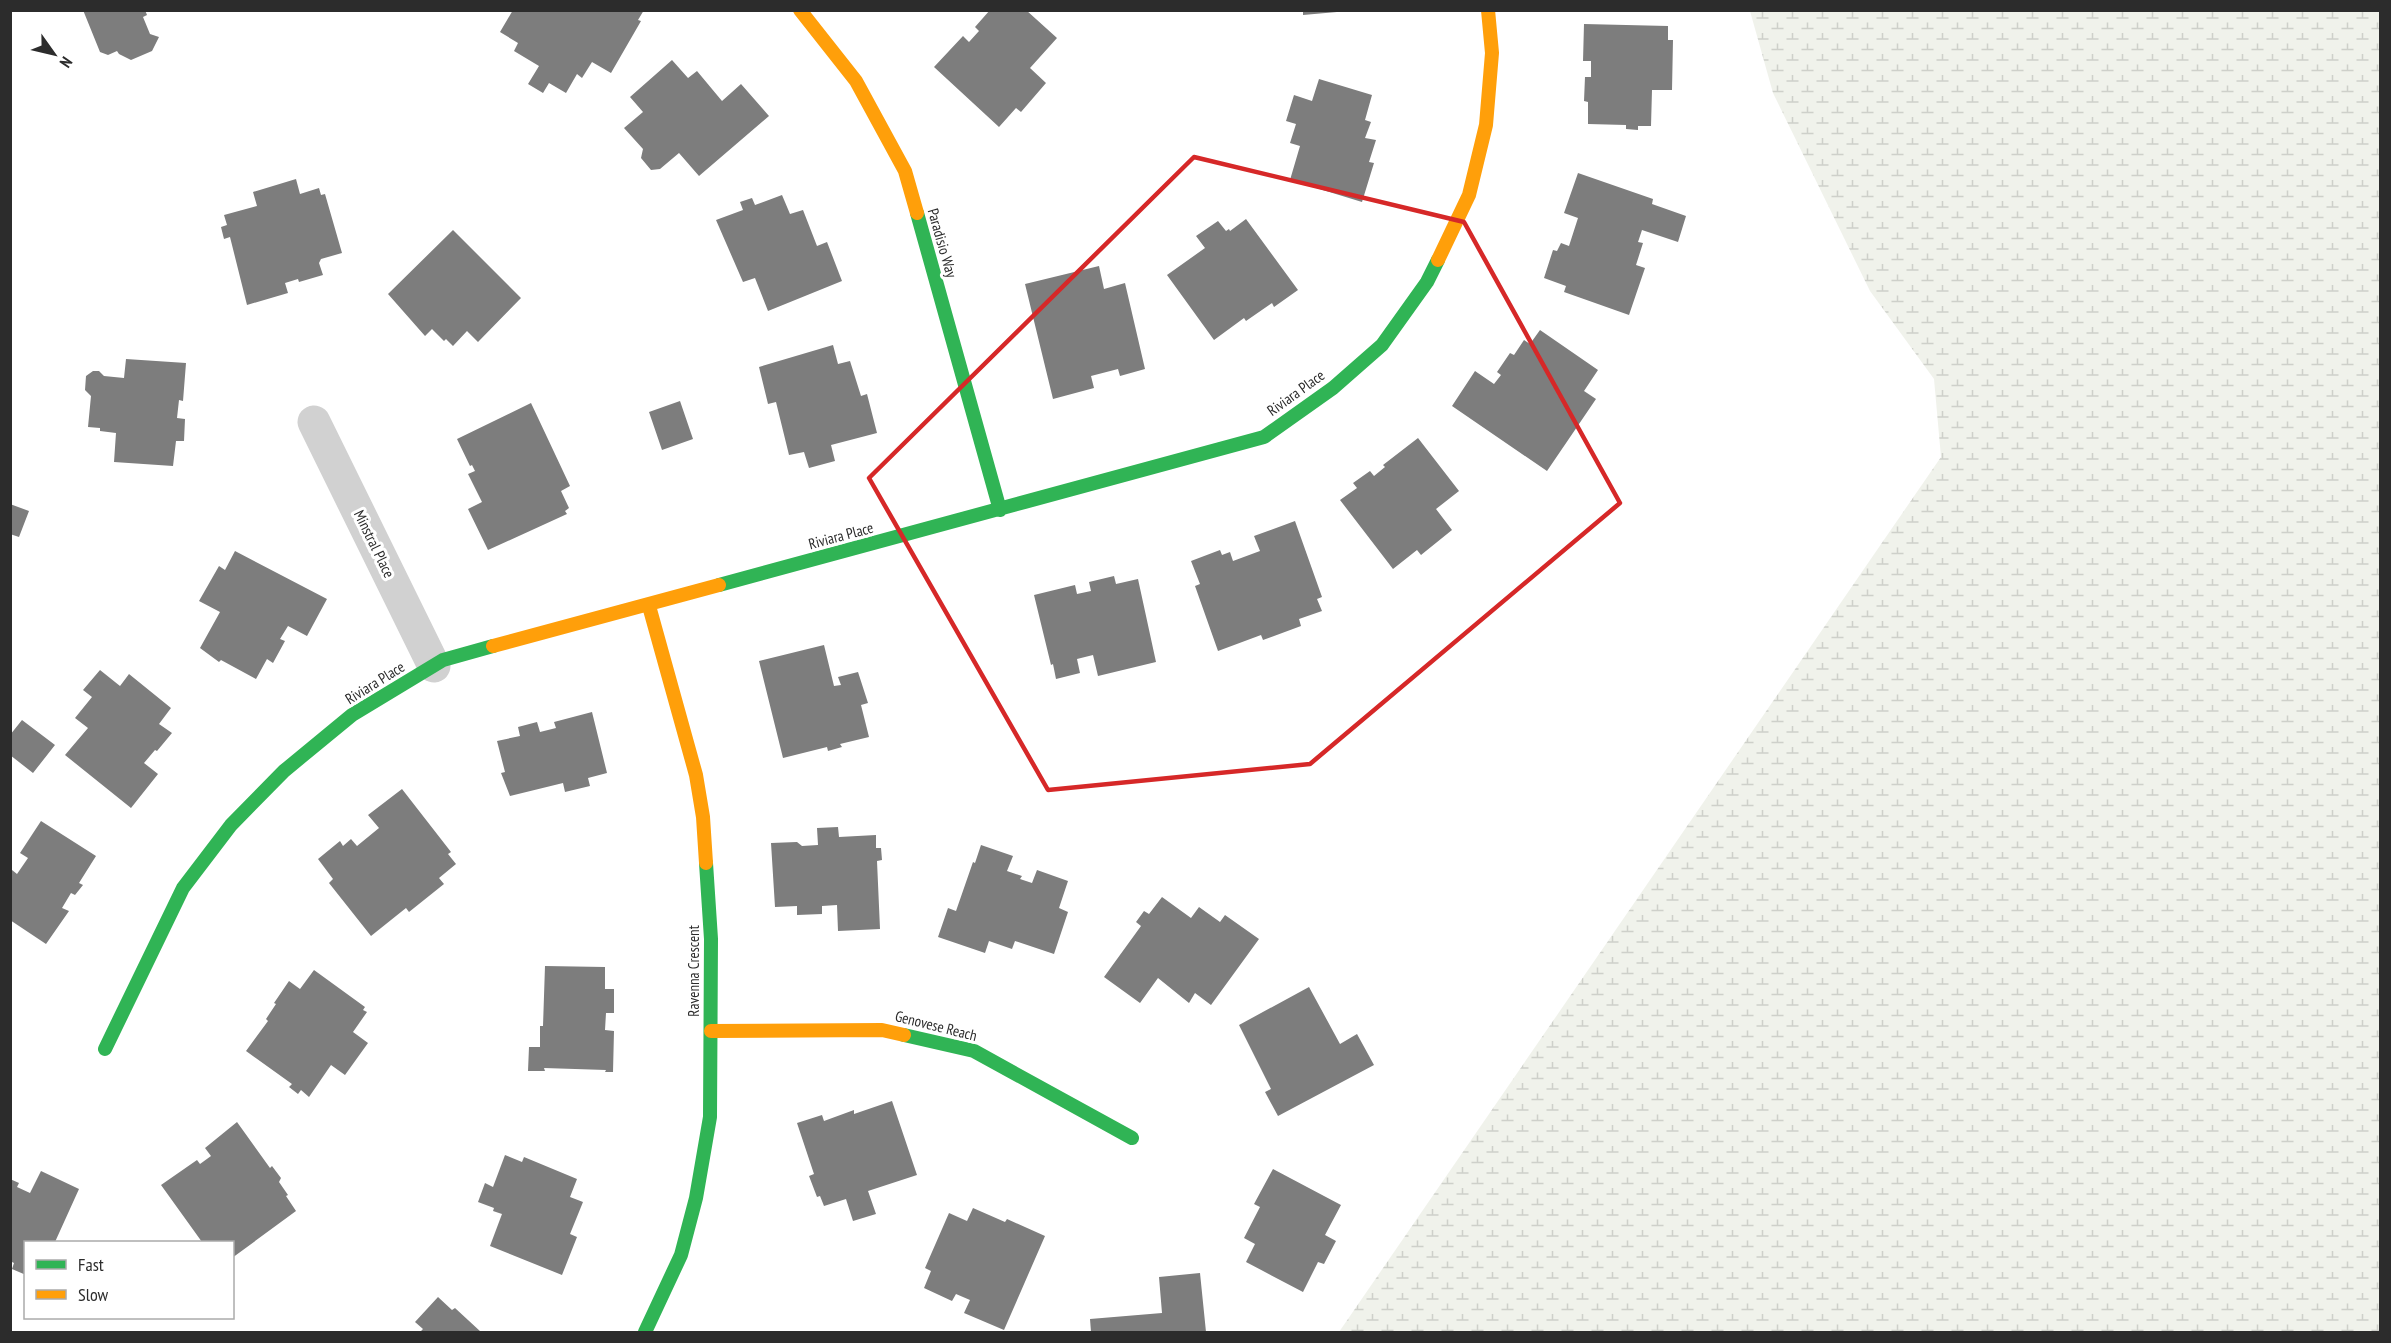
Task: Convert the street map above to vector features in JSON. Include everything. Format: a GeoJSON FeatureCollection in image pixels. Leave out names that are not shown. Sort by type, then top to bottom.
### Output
{"type":"FeatureCollection","features":[{"type":"Feature","properties":{"kind":"street","name":"Paradisio Way"},"geometry":{"type":"LineString","coordinates":[[800,10],[856,81],[905,171],[1000,510]]}},
{"type":"Feature","properties":{"kind":"street","name":"Riviara Place"},"geometry":{"type":"LineString","coordinates":[[105,1049],[183,888],[231,825],[284,771],[352,715],[442,660],[650,606],[1264,437],[1333,388],[1382,345],[1427,282],[1469,195],[1486,125],[1492,53],[1488,10]]}},
{"type":"Feature","properties":{"kind":"street","name":"Minstral Place"},"geometry":{"type":"LineString","coordinates":[[314,422],[434,666]]}},
{"type":"Feature","properties":{"kind":"street","name":"Ravenna Crescent"},"geometry":{"type":"LineString","coordinates":[[645,1332],[681,1256],[696,1198],[710,1117],[711,1030],[711,939],[703,817],[696,775],[650,606]]}},
{"type":"Feature","properties":{"kind":"street","name":"Genovese Reach"},"geometry":{"type":"LineString","coordinates":[[711,1030],[882,1030],[974,1051],[1132,1138]]}},
{"type":"Feature","properties":{"kind":"highlighted area"},"geometry":{"type":"Polygon","coordinates":[[[1194,157],[1464,222],[1620,503],[1310,764],[1048,790],[869,478],[1194,157]]]}},
{"type":"Feature","properties":{"kind":"green space"},"geometry":{"type":"Polygon","coordinates":[[[1750,11],[2380,11],[2380,1332],[1339,1332],[1941,457],[1934,379],[1870,291],[1773,93],[1750,11]]]}},
{"type":"Feature","properties":{"kind":"building"},"geometry":{"type":"Polygon","coordinates":[[[83,10],[145,10],[147,15],[143,17],[150,34],[159,37],[152,51],[131,60],[117,51],[108,55],[100,52],[83,10]]]}},
{"type":"Feature","properties":{"kind":"building"},"geometry":{"type":"Polygon","coordinates":[[[513,10],[644,10],[638,20],[641,21],[611,73],[592,62],[582,78],[577,74],[566,93],[549,83],[543,93],[528,84],[539,66],[514,51],[518,43],[500,32],[513,10]]]}},
{"type":"Feature","properties":{"kind":"building"},"geometry":{"type":"Polygon","coordinates":[[[990,10],[1026,10],[1057,38],[1030,68],[1046,83],[1021,112],[1016,108],[999,127],[934,67],[963,36],[969,42],[979,31],[975,27],[990,10]]]}},
{"type":"Feature","properties":{"kind":"building"},"geometry":{"type":"Polygon","coordinates":[[[1303,10],[1337,10],[1337,12],[1303,15],[1303,10]]]}},
{"type":"Feature","properties":{"kind":"building"},"geometry":{"type":"Polygon","coordinates":[[[1584,24],[1668,26],[1668,40],[1673,40],[1672,90],[1652,90],[1651,126],[1638,126],[1638,130],[1626,129],[1626,125],[1588,124],[1588,102],[1584,101],[1585,77],[1591,77],[1591,61],[1583,61],[1584,24]]]}},
{"type":"Feature","properties":{"kind":"building"},"geometry":{"type":"Polygon","coordinates":[[[672,60],[688,78],[697,71],[722,101],[741,84],[769,116],[699,176],[679,153],[660,169],[651,170],[641,158],[643,149],[624,128],[643,112],[630,97],[672,60]]]}},
{"type":"Feature","properties":{"kind":"building"},"geometry":{"type":"Polygon","coordinates":[[[1319,79],[1372,95],[1365,120],[1371,122],[1365,138],[1376,140],[1369,162],[1374,163],[1362,202],[1290,180],[1300,146],[1290,143],[1296,124],[1286,121],[1294,95],[1312,101],[1319,79]]]}},
{"type":"Feature","properties":{"kind":"building"},"geometry":{"type":"Polygon","coordinates":[[[1578,173],[1653,199],[1652,204],[1686,216],[1678,242],[1642,230],[1638,242],[1643,243],[1636,265],[1645,268],[1629,315],[1564,292],[1566,286],[1544,278],[1553,250],[1557,251],[1561,243],[1569,246],[1578,218],[1564,213],[1578,173]]]}},
{"type":"Feature","properties":{"kind":"building"},"geometry":{"type":"Polygon","coordinates":[[[296,179],[300,194],[319,188],[321,195],[325,194],[342,253],[321,259],[319,263],[323,275],[299,282],[298,279],[285,283],[288,293],[247,305],[230,237],[224,239],[221,227],[227,225],[224,215],[257,206],[253,192],[296,179]]]}},
{"type":"Feature","properties":{"kind":"building"},"geometry":{"type":"Polygon","coordinates":[[[782,195],[790,214],[803,210],[817,246],[827,242],[842,281],[768,311],[755,278],[743,282],[716,220],[743,210],[740,202],[752,198],[755,205],[782,195]]]}},
{"type":"Feature","properties":{"kind":"building"},"geometry":{"type":"Polygon","coordinates":[[[1246,219],[1298,290],[1274,307],[1272,303],[1246,321],[1244,318],[1214,340],[1167,275],[1205,248],[1196,236],[1218,221],[1226,231],[1229,229],[1230,231],[1246,219]]]}},
{"type":"Feature","properties":{"kind":"building"},"geometry":{"type":"Polygon","coordinates":[[[453,230],[521,298],[478,342],[467,331],[453,346],[432,329],[425,336],[388,294],[453,230]]]}},
{"type":"Feature","properties":{"kind":"building"},"geometry":{"type":"Polygon","coordinates":[[[1099,266],[1104,289],[1125,283],[1145,369],[1120,376],[1118,369],[1091,376],[1094,388],[1053,399],[1025,284],[1099,266]]]}},
{"type":"Feature","properties":{"kind":"building"},"geometry":{"type":"Polygon","coordinates":[[[1540,330],[1598,370],[1584,391],[1596,399],[1547,471],[1452,406],[1475,371],[1494,384],[1501,375],[1497,372],[1510,353],[1514,355],[1524,340],[1530,344],[1540,330]]]}},
{"type":"Feature","properties":{"kind":"building"},"geometry":{"type":"Polygon","coordinates":[[[833,345],[838,364],[850,361],[861,396],[867,394],[877,433],[831,445],[835,461],[809,468],[804,452],[789,455],[776,402],[768,404],[759,367],[833,345]]]}},
{"type":"Feature","properties":{"kind":"building"},"geometry":{"type":"Polygon","coordinates":[[[126,359],[186,363],[183,401],[179,400],[177,418],[185,419],[184,441],[176,441],[173,466],[114,462],[116,433],[88,427],[91,396],[85,390],[86,376],[93,371],[99,371],[104,376],[124,378],[126,359]]]}},
{"type":"Feature","properties":{"kind":"building"},"geometry":{"type":"Polygon","coordinates":[[[680,401],[693,439],[662,450],[649,412],[680,401]]]}},
{"type":"Feature","properties":{"kind":"building"},"geometry":{"type":"Polygon","coordinates":[[[531,403],[570,486],[561,491],[569,508],[565,511],[567,514],[488,550],[468,509],[482,502],[468,474],[475,471],[472,465],[470,466],[457,439],[531,403]]]}},
{"type":"Feature","properties":{"kind":"building"},"geometry":{"type":"Polygon","coordinates":[[[1418,438],[1459,491],[1436,509],[1452,530],[1421,555],[1417,550],[1393,569],[1340,500],[1357,488],[1353,483],[1370,471],[1374,476],[1385,467],[1383,465],[1418,438]]]}},
{"type":"Feature","properties":{"kind":"building"},"geometry":{"type":"Polygon","coordinates":[[[10,504],[29,511],[19,537],[10,534],[10,504]]]}},
{"type":"Feature","properties":{"kind":"building"},"geometry":{"type":"Polygon","coordinates":[[[1295,521],[1322,597],[1317,599],[1322,611],[1299,619],[1301,626],[1263,640],[1261,635],[1218,651],[1195,586],[1200,584],[1191,561],[1220,550],[1222,555],[1230,552],[1233,561],[1260,551],[1254,536],[1295,521]]]}},
{"type":"Feature","properties":{"kind":"building"},"geometry":{"type":"Polygon","coordinates":[[[235,551],[327,599],[307,636],[288,626],[280,639],[285,641],[273,663],[267,659],[256,679],[221,660],[219,662],[200,648],[220,612],[199,601],[219,566],[225,570],[235,551]]]}},
{"type":"Feature","properties":{"kind":"building"},"geometry":{"type":"Polygon","coordinates":[[[1114,576],[1116,584],[1138,579],[1156,662],[1098,676],[1093,655],[1077,659],[1080,673],[1056,679],[1034,595],[1075,585],[1077,594],[1091,591],[1089,582],[1114,576]]]}},
{"type":"Feature","properties":{"kind":"building"},"geometry":{"type":"Polygon","coordinates":[[[824,645],[834,686],[841,685],[838,677],[858,672],[868,703],[861,705],[869,737],[840,744],[842,747],[828,751],[827,747],[783,758],[759,661],[824,645]]]}},
{"type":"Feature","properties":{"kind":"building"},"geometry":{"type":"Polygon","coordinates":[[[100,670],[120,686],[129,674],[171,708],[159,724],[172,733],[144,763],[158,774],[131,808],[65,755],[88,728],[75,718],[92,697],[83,690],[100,670]]]}},
{"type":"Feature","properties":{"kind":"building"},"geometry":{"type":"Polygon","coordinates":[[[592,712],[607,773],[588,778],[590,786],[565,792],[563,783],[510,796],[501,773],[505,772],[497,741],[520,736],[518,727],[537,722],[540,732],[556,728],[554,722],[592,712]]]}},
{"type":"Feature","properties":{"kind":"building"},"geometry":{"type":"Polygon","coordinates":[[[22,720],[55,745],[33,773],[10,755],[10,735],[22,720]]]}},
{"type":"Feature","properties":{"kind":"building"},"geometry":{"type":"Polygon","coordinates":[[[402,789],[451,852],[448,854],[456,864],[439,878],[444,884],[409,912],[406,908],[371,936],[329,883],[333,879],[318,859],[340,841],[343,846],[351,839],[357,846],[379,828],[368,815],[402,789]]]}},
{"type":"Feature","properties":{"kind":"building"},"geometry":{"type":"Polygon","coordinates":[[[41,821],[96,856],[79,883],[83,885],[75,895],[71,893],[62,908],[69,911],[46,944],[10,920],[10,872],[12,870],[17,874],[28,858],[20,853],[41,821]]]}},
{"type":"Feature","properties":{"kind":"building"},"geometry":{"type":"Polygon","coordinates":[[[838,827],[839,837],[876,835],[876,848],[881,848],[882,860],[877,861],[880,929],[838,931],[837,905],[822,906],[822,914],[797,915],[797,906],[775,907],[771,843],[797,842],[802,846],[818,845],[817,828],[838,827]]]}},
{"type":"Feature","properties":{"kind":"building"},"geometry":{"type":"Polygon","coordinates":[[[981,845],[1013,856],[1007,871],[1022,876],[1020,879],[1032,883],[1037,870],[1068,881],[1059,908],[1068,912],[1054,954],[1015,941],[1012,949],[989,941],[985,953],[938,937],[948,908],[956,911],[981,845]]]}},
{"type":"Feature","properties":{"kind":"building"},"geometry":{"type":"Polygon","coordinates":[[[1162,897],[1191,918],[1199,907],[1220,922],[1225,915],[1259,939],[1211,1005],[1195,993],[1189,1003],[1158,978],[1140,1003],[1104,977],[1141,926],[1136,922],[1144,911],[1149,914],[1162,897]]]}},
{"type":"Feature","properties":{"kind":"building"},"geometry":{"type":"Polygon","coordinates":[[[545,966],[605,967],[605,989],[614,989],[614,1013],[606,1013],[605,1030],[614,1031],[613,1072],[544,1068],[545,1071],[528,1071],[529,1047],[540,1047],[545,966]]]}},
{"type":"Feature","properties":{"kind":"building"},"geometry":{"type":"Polygon","coordinates":[[[314,970],[365,1007],[363,1010],[367,1012],[353,1032],[368,1043],[345,1075],[331,1065],[309,1097],[301,1090],[298,1094],[289,1087],[292,1084],[246,1051],[268,1021],[266,1019],[276,1004],[274,1003],[289,981],[300,989],[314,970]]]}},
{"type":"Feature","properties":{"kind":"building"},"geometry":{"type":"Polygon","coordinates":[[[1309,987],[1340,1044],[1357,1034],[1374,1065],[1278,1116],[1265,1092],[1271,1089],[1239,1025],[1309,987]]]}},
{"type":"Feature","properties":{"kind":"building"},"geometry":{"type":"Polygon","coordinates":[[[892,1101],[917,1175],[868,1191],[876,1214],[853,1221],[846,1199],[824,1206],[820,1196],[817,1197],[809,1176],[814,1174],[797,1123],[822,1115],[824,1121],[854,1110],[854,1114],[892,1101]]]}},
{"type":"Feature","properties":{"kind":"building"},"geometry":{"type":"Polygon","coordinates":[[[237,1122],[270,1168],[272,1166],[281,1178],[279,1182],[296,1211],[234,1257],[234,1241],[201,1241],[161,1185],[197,1160],[200,1164],[211,1156],[205,1148],[237,1122]]]}},
{"type":"Feature","properties":{"kind":"building"},"geometry":{"type":"Polygon","coordinates":[[[505,1155],[522,1162],[524,1157],[577,1179],[570,1197],[583,1202],[570,1234],[577,1237],[562,1275],[490,1246],[502,1214],[478,1202],[485,1183],[493,1187],[505,1155]]]}},
{"type":"Feature","properties":{"kind":"building"},"geometry":{"type":"Polygon","coordinates":[[[1273,1169],[1341,1205],[1325,1235],[1336,1241],[1324,1264],[1318,1262],[1303,1292],[1246,1262],[1255,1244],[1244,1238],[1260,1207],[1254,1204],[1273,1169]]]}},
{"type":"Feature","properties":{"kind":"building"},"geometry":{"type":"Polygon","coordinates":[[[41,1171],[79,1189],[55,1241],[24,1241],[24,1274],[12,1269],[14,1263],[10,1261],[10,1179],[19,1183],[17,1187],[30,1193],[41,1171]]]}},
{"type":"Feature","properties":{"kind":"building"},"geometry":{"type":"Polygon","coordinates":[[[973,1208],[1005,1222],[1007,1219],[1045,1236],[1004,1330],[964,1313],[970,1300],[956,1294],[952,1301],[924,1288],[931,1271],[925,1268],[949,1213],[967,1221],[973,1208]]]}},
{"type":"Feature","properties":{"kind":"building"},"geometry":{"type":"Polygon","coordinates":[[[1200,1273],[1206,1332],[1091,1332],[1090,1319],[1162,1313],[1159,1277],[1200,1273]]]}},
{"type":"Feature","properties":{"kind":"building"},"geometry":{"type":"Polygon","coordinates":[[[438,1297],[452,1310],[455,1308],[481,1332],[420,1332],[423,1329],[415,1322],[438,1297]]]}},
{"type":"Feature","properties":{"kind":"traffic: fast"},"geometry":{"type":"LineString","coordinates":[[917,213],[1000,510]]}},
{"type":"Feature","properties":{"kind":"traffic: fast"},"geometry":{"type":"LineString","coordinates":[[719,585],[1264,437],[1333,388],[1382,345],[1427,282],[1438,260]]}},
{"type":"Feature","properties":{"kind":"traffic: fast"},"geometry":{"type":"LineString","coordinates":[[105,1049],[183,888],[231,825],[284,771],[352,715],[443,660],[493,646]]}},
{"type":"Feature","properties":{"kind":"traffic: fast"},"geometry":{"type":"LineString","coordinates":[[645,1332],[681,1255],[696,1198],[710,1117],[711,939],[706,863]]}},
{"type":"Feature","properties":{"kind":"traffic: fast"},"geometry":{"type":"LineString","coordinates":[[904,1035],[974,1051],[1132,1138]]}},
{"type":"Feature","properties":{"kind":"traffic: slow"},"geometry":{"type":"LineString","coordinates":[[800,10],[856,81],[905,171],[917,213]]}},
{"type":"Feature","properties":{"kind":"traffic: slow"},"geometry":{"type":"LineString","coordinates":[[1438,260],[1469,195],[1486,125],[1492,53],[1488,10]]}},
{"type":"Feature","properties":{"kind":"traffic: slow"},"geometry":{"type":"LineString","coordinates":[[493,646],[719,585]]}},
{"type":"Feature","properties":{"kind":"traffic: slow"},"geometry":{"type":"LineString","coordinates":[[649,606],[696,775],[703,817],[706,863]]}},
{"type":"Feature","properties":{"kind":"traffic: slow"},"geometry":{"type":"LineString","coordinates":[[711,1031],[882,1030],[904,1035]]}}]}
